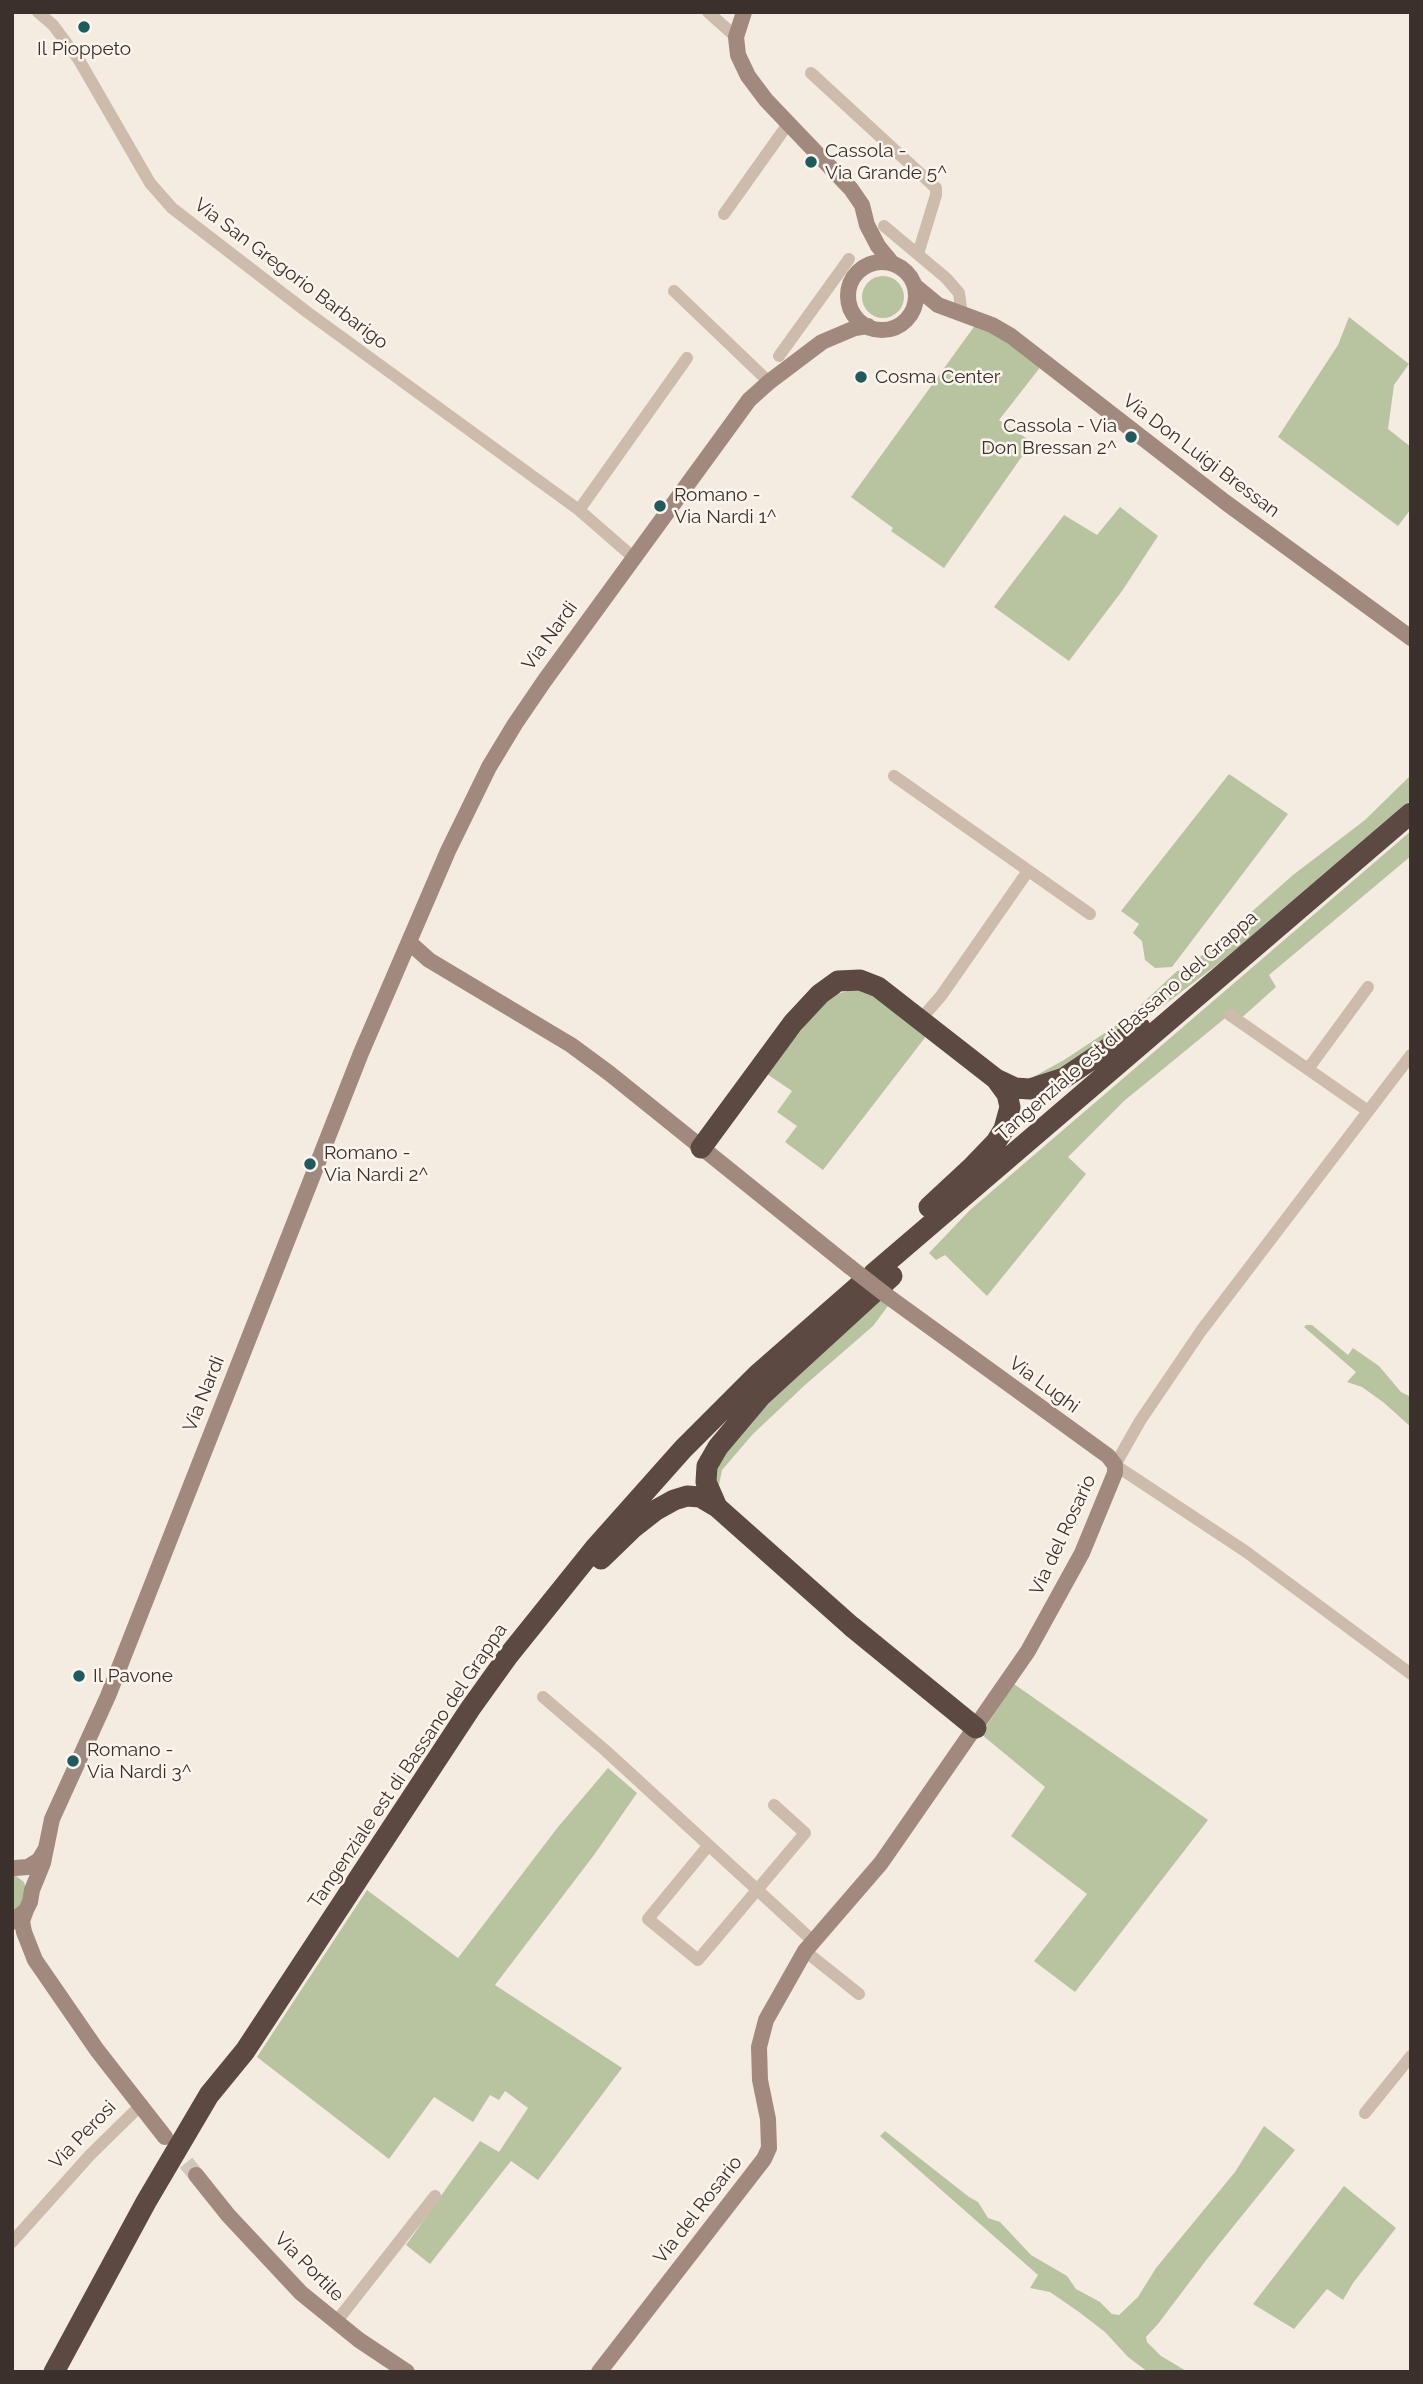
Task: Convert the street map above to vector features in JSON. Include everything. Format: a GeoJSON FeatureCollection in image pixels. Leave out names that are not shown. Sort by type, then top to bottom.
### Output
{"type":"FeatureCollection","features":[{"type":"Feature","properties":{"kind":"highway","name":"Tangenziale est di Bassano del Grappa"},"geometry":{"type":"LineString","coordinates":[[54,2372],[108,2269],[209,2095],[244,2051],[470,1709],[594,1549],[683,1448],[757,1375],[833,1307],[862,1275],[967,1193],[1411,813]]}},
{"type":"Feature","properties":{"kind":"highway"},"geometry":{"type":"LineString","coordinates":[[701,1148],[793,1023],[820,994],[838,981],[860,980],[878,987],[996,1079],[1015,1088],[1030,1089],[1064,1078],[1119,1043],[1189,988],[1225,971]]}},
{"type":"Feature","properties":{"kind":"highway"},"geometry":{"type":"LineString","coordinates":[[833,1307],[869,1259],[962,1177],[996,1142],[1004,1129],[1010,1107],[1007,1094],[996,1079]]}},
{"type":"Feature","properties":{"kind":"highway"},"geometry":{"type":"LineString","coordinates":[[717,1507],[706,1482],[707,1466],[718,1447],[761,1396],[922,1247],[967,1193]]}},
{"type":"Feature","properties":{"kind":"highway"},"geometry":{"type":"LineString","coordinates":[[549,1604],[590,1570],[632,1528],[665,1505],[687,1496],[700,1497],[717,1507],[852,1626],[976,1728]]}},
{"type":"Feature","properties":{"kind":"highway","name":"Tangenziale est di Bassano del Grappa"},"geometry":{"type":"LineString","coordinates":[[67,2372],[244,2051]]}},
{"type":"Feature","properties":{"kind":"main road"},"geometry":{"type":"LineString","coordinates":[[744,12],[736,37],[738,55],[748,76],[766,100],[851,189],[862,205],[867,225],[878,246],[892,263],[906,272],[915,286],[914,308],[901,324],[890,329],[868,327],[853,314],[849,302],[851,283],[867,225]]}},
{"type":"Feature","properties":{"kind":"main road"},"geometry":{"type":"LineString","coordinates":[[856,264],[892,263]]}},
{"type":"Feature","properties":{"kind":"main road","name":"Via Don Luigi Bressan"},"geometry":{"type":"LineString","coordinates":[[915,286],[938,305],[992,325],[1028,348],[1225,502],[1411,638]]}},
{"type":"Feature","properties":{"kind":"main road","name":"Via Nardi"},"geometry":{"type":"LineString","coordinates":[[26,1910],[43,1863],[52,1819],[63,1790],[108,1696],[333,1123],[448,851],[489,767],[530,702],[747,403],[769,382],[817,346],[842,318],[849,302]]}},
{"type":"Feature","properties":{"kind":"main road","name":"Via Don Luigi Bressan"},"geometry":{"type":"LineString","coordinates":[[901,324],[925,313],[962,314]]}},
{"type":"Feature","properties":{"kind":"main road","name":"Via Nardi"},"geometry":{"type":"LineString","coordinates":[[817,346],[855,328],[868,327]]}},
{"type":"Feature","properties":{"kind":"main road","name":"Via Lughi"},"geometry":{"type":"LineString","coordinates":[[407,949],[571,1045],[887,1295],[1108,1456],[1115,1465]]}},
{"type":"Feature","properties":{"kind":"main road","name":"Via del Rosario"},"geometry":{"type":"LineString","coordinates":[[599,2372],[764,2159],[769,2148],[768,2119],[760,2080],[759,2047],[766,2020],[809,1946],[881,1863],[1028,1651],[1082,1553],[1115,1473],[1115,1465]]}},
{"type":"Feature","properties":{"kind":"main road"},"geometry":{"type":"LineString","coordinates":[[14,1868],[27,1867],[39,1860],[46,1847]]}},
{"type":"Feature","properties":{"kind":"main road"},"geometry":{"type":"LineString","coordinates":[[14,1868],[29,1879],[32,1890]]}},
{"type":"Feature","properties":{"kind":"main road"},"geometry":{"type":"LineString","coordinates":[[12,1922],[26,1910]]}},
{"type":"Feature","properties":{"kind":"main road"},"geometry":{"type":"LineString","coordinates":[[26,1910],[22,1921],[30,1951]]}},
{"type":"Feature","properties":{"kind":"main road"},"geometry":{"type":"LineString","coordinates":[[12,1932],[30,1951]]}},
{"type":"Feature","properties":{"kind":"main road","name":"Via Perosi"},"geometry":{"type":"LineString","coordinates":[[30,1951],[55,1992],[97,2050],[142,2104]]}},
{"type":"Feature","properties":{"kind":"main road"},"geometry":{"type":"LineString","coordinates":[[142,2104],[165,2137]]}},
{"type":"Feature","properties":{"kind":"main road","name":"Via Portile"},"geometry":{"type":"LineString","coordinates":[[195,2175],[301,2293],[336,2322],[407,2372]]}},
{"type":"Feature","properties":{"kind":"street","name":"Via San Gregorio Barbarigo"},"geometry":{"type":"LineString","coordinates":[[38,12],[53,24],[79,60],[150,183],[172,208],[307,312],[579,510],[633,557]]}},
{"type":"Feature","properties":{"kind":"street"},"geometry":{"type":"LineString","coordinates":[[708,12],[736,37]]}},
{"type":"Feature","properties":{"kind":"street"},"geometry":{"type":"LineString","coordinates":[[811,73],[936,188],[918,254]]}},
{"type":"Feature","properties":{"kind":"street"},"geometry":{"type":"LineString","coordinates":[[723,214],[788,124]]}},
{"type":"Feature","properties":{"kind":"street"},"geometry":{"type":"LineString","coordinates":[[884,226],[946,278],[959,293],[962,314]]}},
{"type":"Feature","properties":{"kind":"street"},"geometry":{"type":"LineString","coordinates":[[779,356],[797,331],[856,264]]}},
{"type":"Feature","properties":{"kind":"street"},"geometry":{"type":"LineString","coordinates":[[674,291],[769,382]]}},
{"type":"Feature","properties":{"kind":"street"},"geometry":{"type":"LineString","coordinates":[[797,331],[817,346]]}},
{"type":"Feature","properties":{"kind":"street"},"geometry":{"type":"LineString","coordinates":[[579,510],[687,358]]}},
{"type":"Feature","properties":{"kind":"street"},"geometry":{"type":"LineString","coordinates":[[894,776],[1090,914]]}},
{"type":"Feature","properties":{"kind":"street"},"geometry":{"type":"LineString","coordinates":[[920,1020],[941,996],[1028,872]]}},
{"type":"Feature","properties":{"kind":"street"},"geometry":{"type":"LineString","coordinates":[[1308,1069],[1368,987]]}},
{"type":"Feature","properties":{"kind":"street"},"geometry":{"type":"LineString","coordinates":[[1230,1015],[1368,1111]]}},
{"type":"Feature","properties":{"kind":"street","name":"Via del Rosario"},"geometry":{"type":"LineString","coordinates":[[1115,1465],[1140,1420],[1201,1331],[1411,1055]]}},
{"type":"Feature","properties":{"kind":"street","name":"Via Lughi"},"geometry":{"type":"LineString","coordinates":[[1115,1465],[1245,1551],[1411,1674]]}},
{"type":"Feature","properties":{"kind":"street"},"geometry":{"type":"LineString","coordinates":[[543,1697],[606,1751],[756,1890],[859,1994]]}},
{"type":"Feature","properties":{"kind":"street"},"geometry":{"type":"LineString","coordinates":[[708,1846],[648,1919],[698,1960],[805,1833],[774,1805]]}},
{"type":"Feature","properties":{"kind":"street"},"geometry":{"type":"LineString","coordinates":[[1365,2113],[1411,2056]]}},
{"type":"Feature","properties":{"kind":"street","name":"Via Perosi"},"geometry":{"type":"LineString","coordinates":[[12,2242],[90,2155],[142,2104]]}},
{"type":"Feature","properties":{"kind":"street"},"geometry":{"type":"LineString","coordinates":[[336,2322],[435,2196]]}},
{"type":"Feature","properties":{"kind":"green space"},"geometry":{"type":"Polygon","coordinates":[[[883,276],[898,282],[904,297],[898,312],[883,318],[868,312],[862,297],[868,282],[883,276]]]}},
{"type":"Feature","properties":{"kind":"green space"},"geometry":{"type":"Polygon","coordinates":[[[1349,317],[1409,364],[1394,385],[1388,429],[1411,447],[1411,509],[1398,526],[1278,437],[1338,345],[1349,317]]]}},
{"type":"Feature","properties":{"kind":"green space"},"geometry":{"type":"Polygon","coordinates":[[[976,324],[993,330],[1042,365],[999,420],[1032,442],[944,568],[891,531],[893,528],[851,497],[976,324]]]}},
{"type":"Feature","properties":{"kind":"green space"},"geometry":{"type":"Polygon","coordinates":[[[1120,507],[1158,536],[1122,591],[1069,661],[994,607],[1064,515],[1097,535],[1120,507]]]}},
{"type":"Feature","properties":{"kind":"green space"},"geometry":{"type":"Polygon","coordinates":[[[1229,774],[1288,814],[1172,967],[1155,968],[1145,960],[1142,941],[1133,933],[1139,924],[1121,911],[1229,774]]]}},
{"type":"Feature","properties":{"kind":"green space"},"geometry":{"type":"Polygon","coordinates":[[[1411,775],[1411,800],[1222,961],[1101,1053],[1024,1082],[1064,1060],[1126,1019],[1177,971],[1183,970],[1246,921],[1248,915],[1293,875],[1365,820],[1411,775]]]}},
{"type":"Feature","properties":{"kind":"green space"},"geometry":{"type":"Polygon","coordinates":[[[1411,831],[1411,856],[1269,975],[1276,987],[1238,1021],[1229,1015],[1124,1101],[1068,1157],[1086,1174],[987,1296],[945,1255],[936,1260],[929,1253],[970,1210],[1411,831]]]}},
{"type":"Feature","properties":{"kind":"green space"},"geometry":{"type":"Polygon","coordinates":[[[851,990],[877,996],[927,1035],[823,1170],[785,1142],[797,1126],[777,1112],[792,1091],[767,1074],[815,1012],[834,995],[851,990]]]}},
{"type":"Feature","properties":{"kind":"green space"},"geometry":{"type":"Polygon","coordinates":[[[877,1298],[888,1306],[873,1326],[753,1434],[722,1470],[719,1485],[710,1479],[738,1430],[877,1298]]]}},
{"type":"Feature","properties":{"kind":"green space"},"geometry":{"type":"Polygon","coordinates":[[[1312,1325],[1348,1355],[1353,1348],[1379,1366],[1401,1392],[1411,1397],[1411,1427],[1362,1387],[1347,1382],[1356,1372],[1304,1327],[1312,1325]]]}},
{"type":"Feature","properties":{"kind":"green space"},"geometry":{"type":"Polygon","coordinates":[[[1014,1684],[1208,1820],[1075,1992],[1034,1961],[1087,1894],[1011,1836],[1045,1787],[981,1734],[1014,1684]]]}},
{"type":"Feature","properties":{"kind":"green space"},"geometry":{"type":"Polygon","coordinates":[[[608,1768],[637,1793],[594,1855],[495,1985],[622,2068],[538,2180],[511,2161],[430,2264],[406,2245],[480,2141],[499,2152],[528,2108],[505,2091],[499,2100],[490,2095],[473,2122],[434,2097],[389,2159],[257,2057],[367,1890],[458,1958],[558,1827],[608,1768]]]}},
{"type":"Feature","properties":{"kind":"green space"},"geometry":{"type":"Polygon","coordinates":[[[12,1873],[24,1882],[26,1890],[24,1900],[12,1915],[12,1873]]]}},
{"type":"Feature","properties":{"kind":"green space"},"geometry":{"type":"Polygon","coordinates":[[[1264,2126],[1295,2150],[1146,2337],[1147,2342],[1161,2356],[1188,2372],[1148,2372],[1079,2312],[1050,2292],[1030,2288],[1038,2275],[880,2136],[885,2131],[978,2202],[988,2218],[1000,2222],[1031,2255],[1067,2276],[1076,2289],[1100,2302],[1112,2314],[1119,2315],[1138,2297],[1156,2268],[1235,2172],[1264,2126]]]}},
{"type":"Feature","properties":{"kind":"green space"},"geometry":{"type":"Polygon","coordinates":[[[1344,2186],[1396,2228],[1343,2300],[1327,2289],[1294,2329],[1253,2304],[1344,2186]]]}},
{"type":"Feature","properties":{"kind":"tunnel"},"geometry":{"type":"LineString","coordinates":[[171,2144],[196,2175]]}},
{"type":"Feature","properties":{"kind":"place","name":"Il Pioppeto"},"geometry":{"type":"Point","coordinates":[84,27]}},
{"type":"Feature","properties":{"kind":"place","name":"Cassola - Via Grande 5^"},"geometry":{"type":"Point","coordinates":[811,162]}},
{"type":"Feature","properties":{"kind":"place","name":"Cosma Center"},"geometry":{"type":"Point","coordinates":[861,377]}},
{"type":"Feature","properties":{"kind":"place","name":"Cassola - Via Don Bressan 2^"},"geometry":{"type":"Point","coordinates":[1131,437]}},
{"type":"Feature","properties":{"kind":"place","name":"Romano - Via Nardi 1^"},"geometry":{"type":"Point","coordinates":[660,506]}},
{"type":"Feature","properties":{"kind":"place","name":"Romano - Via Nardi 2^"},"geometry":{"type":"Point","coordinates":[310,1164]}},
{"type":"Feature","properties":{"kind":"place","name":"Il Pavone"},"geometry":{"type":"Point","coordinates":[79,1676]}},
{"type":"Feature","properties":{"kind":"place","name":"Romano - Via Nardi 3^"},"geometry":{"type":"Point","coordinates":[73,1761]}}]}
